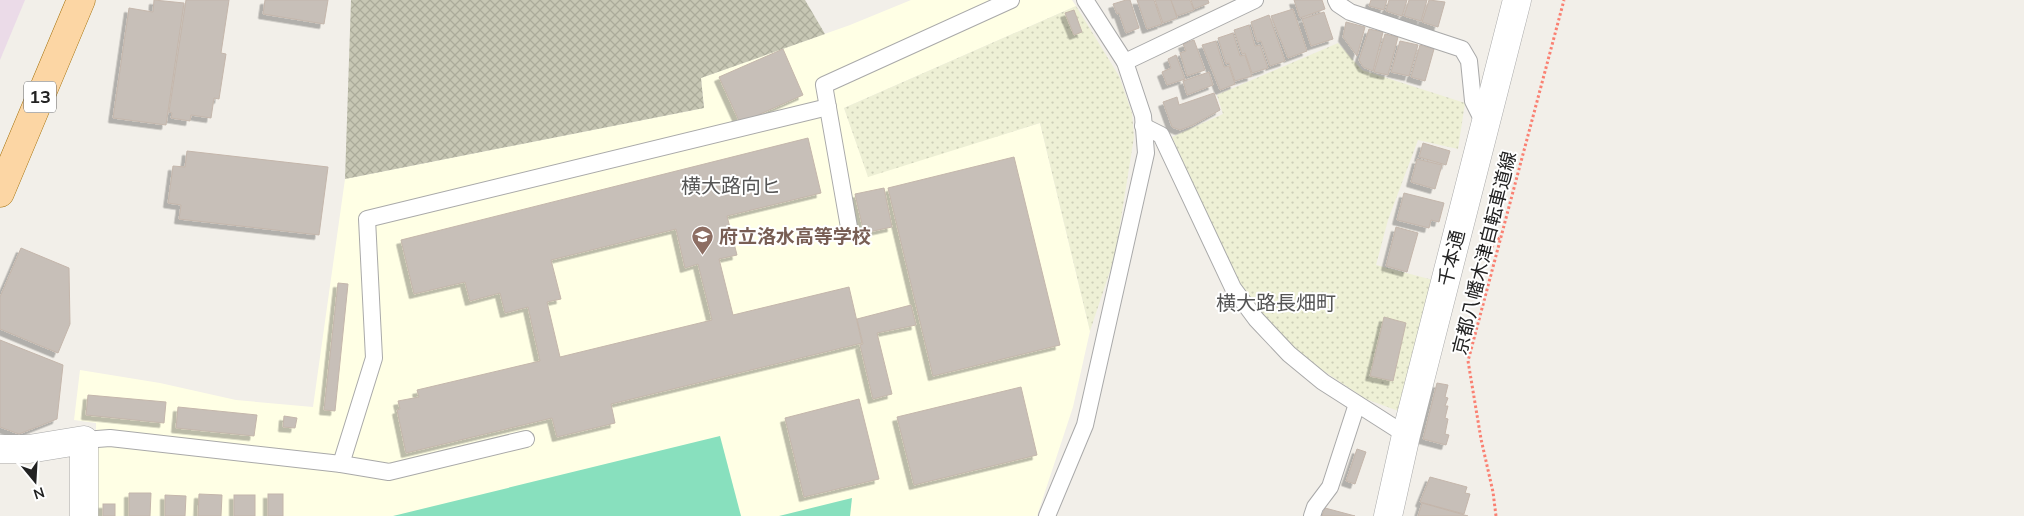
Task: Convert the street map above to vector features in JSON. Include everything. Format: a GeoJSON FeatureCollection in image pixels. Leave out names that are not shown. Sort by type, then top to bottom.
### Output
{"type":"FeatureCollection","features":[{"type":"Feature","properties":{"kind":"main road","name":"13"},"geometry":{"type":"LineString","coordinates":[[0,193],[81,0]]}},
{"type":"Feature","properties":{"kind":"street","name":"千本通"},"geometry":{"type":"LineString","coordinates":[[1388,516],[1406,435],[1484,123],[1517,0]]}},
{"type":"Feature","properties":{"kind":"street"},"geometry":{"type":"LineString","coordinates":[[0,449],[29,449],[84,440],[84,516]]}},
{"type":"Feature","properties":{"kind":"lane"},"geometry":{"type":"LineString","coordinates":[[850,233],[824,85],[1011,0]]}},
{"type":"Feature","properties":{"kind":"lane"},"geometry":{"type":"LineString","coordinates":[[1047,516],[1085,425],[1146,153],[1143,116],[1125,62],[1085,0]]}},
{"type":"Feature","properties":{"kind":"lane"},"geometry":{"type":"LineString","coordinates":[[1125,62],[1254,0]]}},
{"type":"Feature","properties":{"kind":"lane"},"geometry":{"type":"LineString","coordinates":[[1336,0],[1338,4],[1350,12],[1462,48],[1469,61],[1473,101],[1484,123]]}},
{"type":"Feature","properties":{"kind":"lane"},"geometry":{"type":"LineString","coordinates":[[341,464],[374,358],[367,219],[828,107]]}},
{"type":"Feature","properties":{"kind":"lane"},"geometry":{"type":"LineString","coordinates":[[1143,126],[1161,136],[1234,288],[1256,318],[1289,354],[1323,382],[1406,435]]}},
{"type":"Feature","properties":{"kind":"lane"},"geometry":{"type":"LineString","coordinates":[[1312,516],[1330,487],[1358,404]]}},
{"type":"Feature","properties":{"kind":"lane"},"geometry":{"type":"LineString","coordinates":[[84,440],[110,438],[341,464],[389,472],[526,439]]}},
{"type":"Feature","properties":{"kind":"path","name":"京都八幡木津自転車道線"},"geometry":{"type":"LineString","coordinates":[[1496,516],[1468,362],[1564,0]]}},
{"type":"Feature","properties":{"kind":"shaded area"},"geometry":{"type":"Polygon","coordinates":[[[0,0],[25,0],[0,60],[0,0]]]}},
{"type":"Feature","properties":{"kind":"shaded area"},"geometry":{"type":"Polygon","coordinates":[[[351,0],[805,0],[825,34],[701,78],[704,108],[345,179],[351,0]]]}},
{"type":"Feature","properties":{"kind":"shaded area","name":"府立洛水高等学校"},"geometry":{"type":"Polygon","coordinates":[[[911,0],[1072,0],[1076,6],[844,108],[868,176],[1040,123],[1090,331],[1073,407],[1037,516],[95,516],[96,423],[74,420],[80,370],[160,383],[236,400],[313,407],[345,179],[704,108],[701,78],[850,25],[911,0]]]}},
{"type":"Feature","properties":{"kind":"shaded area"},"geometry":{"type":"Polygon","coordinates":[[[1076,6],[1119,76],[1132,113],[1134,137],[1115,256],[1090,331],[1040,123],[868,177],[844,108],[1076,6]]]}},
{"type":"Feature","properties":{"kind":"shaded area"},"geometry":{"type":"Polygon","coordinates":[[[1338,43],[1362,70],[1465,103],[1458,149],[1418,140],[1388,220],[1376,265],[1433,280],[1401,412],[1366,399],[1322,370],[1276,332],[1242,287],[1222,249],[1172,137],[1223,114],[1217,95],[1338,43]]]}},
{"type":"Feature","properties":{"kind":"green space"},"geometry":{"type":"Polygon","coordinates":[[[720,436],[741,516],[393,516],[720,436]]]}},
{"type":"Feature","properties":{"kind":"green space"},"geometry":{"type":"Polygon","coordinates":[[[852,498],[850,516],[779,516],[852,498]]]}},
{"type":"Feature","properties":{"kind":"building"},"geometry":{"type":"Polygon","coordinates":[[[154,0],[184,3],[166,125],[113,118],[129,8],[153,12],[154,0]]]}},
{"type":"Feature","properties":{"kind":"building"},"geometry":{"type":"Polygon","coordinates":[[[186,0],[229,0],[221,53],[226,54],[219,99],[214,98],[211,118],[191,115],[190,121],[171,118],[172,113],[169,112],[186,0]]]}},
{"type":"Feature","properties":{"kind":"building"},"geometry":{"type":"Polygon","coordinates":[[[265,0],[328,0],[324,24],[263,14],[265,0]]]}},
{"type":"Feature","properties":{"kind":"building"},"geometry":{"type":"Polygon","coordinates":[[[1130,0],[1139,28],[1126,33],[1119,13],[1117,14],[1113,4],[1130,0]]]}},
{"type":"Feature","properties":{"kind":"building"},"geometry":{"type":"Polygon","coordinates":[[[1137,0],[1154,0],[1162,24],[1147,29],[1137,0]]]}},
{"type":"Feature","properties":{"kind":"building"},"geometry":{"type":"Polygon","coordinates":[[[1155,0],[1171,0],[1177,18],[1163,23],[1155,0]]]}},
{"type":"Feature","properties":{"kind":"building"},"geometry":{"type":"Polygon","coordinates":[[[1171,0],[1190,0],[1194,10],[1177,16],[1171,0]]]}},
{"type":"Feature","properties":{"kind":"building"},"geometry":{"type":"Polygon","coordinates":[[[1191,0],[1208,0],[1209,3],[1194,9],[1191,0]]]}},
{"type":"Feature","properties":{"kind":"building"},"geometry":{"type":"Polygon","coordinates":[[[1294,0],[1322,0],[1325,9],[1300,18],[1294,0]]]}},
{"type":"Feature","properties":{"kind":"building"},"geometry":{"type":"Polygon","coordinates":[[[1371,0],[1387,0],[1384,10],[1369,6],[1371,0]]]}},
{"type":"Feature","properties":{"kind":"building"},"geometry":{"type":"Polygon","coordinates":[[[1389,0],[1407,0],[1402,16],[1386,11],[1389,0]]]}},
{"type":"Feature","properties":{"kind":"building"},"geometry":{"type":"Polygon","coordinates":[[[1409,0],[1427,0],[1421,21],[1404,16],[1409,0]]]}},
{"type":"Feature","properties":{"kind":"building"},"geometry":{"type":"Polygon","coordinates":[[[1429,0],[1445,2],[1438,27],[1422,22],[1429,0]]]}},
{"type":"Feature","properties":{"kind":"building"},"geometry":{"type":"Polygon","coordinates":[[[1293,9],[1307,51],[1288,58],[1271,16],[1293,9]]]}},
{"type":"Feature","properties":{"kind":"building"},"geometry":{"type":"Polygon","coordinates":[[[1074,10],[1082,32],[1074,35],[1065,13],[1074,10]]]}},
{"type":"Feature","properties":{"kind":"building"},"geometry":{"type":"Polygon","coordinates":[[[1324,12],[1333,39],[1311,46],[1302,19],[1324,12]]]}},
{"type":"Feature","properties":{"kind":"building"},"geometry":{"type":"Polygon","coordinates":[[[1269,15],[1285,61],[1270,66],[1261,41],[1257,42],[1251,22],[1269,15]]]}},
{"type":"Feature","properties":{"kind":"building"},"geometry":{"type":"Polygon","coordinates":[[[1346,22],[1365,27],[1357,56],[1343,37],[1346,22]]]}},
{"type":"Feature","properties":{"kind":"building"},"geometry":{"type":"Polygon","coordinates":[[[1249,25],[1255,46],[1260,45],[1268,68],[1252,73],[1245,53],[1242,54],[1234,30],[1249,25]]]}},
{"type":"Feature","properties":{"kind":"building"},"geometry":{"type":"Polygon","coordinates":[[[1369,29],[1383,32],[1373,71],[1363,67],[1359,60],[1369,29]]]}},
{"type":"Feature","properties":{"kind":"building"},"geometry":{"type":"Polygon","coordinates":[[[1233,33],[1240,56],[1245,55],[1252,76],[1235,81],[1229,63],[1226,64],[1218,38],[1233,33]]]}},
{"type":"Feature","properties":{"kind":"building"},"geometry":{"type":"Polygon","coordinates":[[[1385,34],[1398,37],[1388,75],[1374,72],[1385,34]]]}},
{"type":"Feature","properties":{"kind":"building"},"geometry":{"type":"Polygon","coordinates":[[[1194,40],[1205,70],[1187,76],[1180,53],[1186,51],[1183,44],[1194,40]]]}},
{"type":"Feature","properties":{"kind":"building"},"geometry":{"type":"Polygon","coordinates":[[[1216,41],[1224,67],[1229,66],[1235,84],[1220,90],[1202,45],[1216,41]]]}},
{"type":"Feature","properties":{"kind":"building"},"geometry":{"type":"Polygon","coordinates":[[[1400,41],[1418,45],[1409,76],[1391,72],[1400,41]]]}},
{"type":"Feature","properties":{"kind":"building"},"geometry":{"type":"Polygon","coordinates":[[[1420,45],[1434,49],[1425,81],[1411,77],[1420,45]]]}},
{"type":"Feature","properties":{"kind":"building"},"geometry":{"type":"Polygon","coordinates":[[[783,49],[803,95],[740,123],[719,77],[783,49]]]}},
{"type":"Feature","properties":{"kind":"building"},"geometry":{"type":"Polygon","coordinates":[[[1176,55],[1185,79],[1167,85],[1162,72],[1171,68],[1168,59],[1176,55]]]}},
{"type":"Feature","properties":{"kind":"building"},"geometry":{"type":"Polygon","coordinates":[[[1209,72],[1213,85],[1187,95],[1183,81],[1209,72]]]}},
{"type":"Feature","properties":{"kind":"building"},"geometry":{"type":"Polygon","coordinates":[[[1214,93],[1220,110],[1180,130],[1172,127],[1163,102],[1177,97],[1179,105],[1214,93]]]}},
{"type":"Feature","properties":{"kind":"building"},"geometry":{"type":"Polygon","coordinates":[[[808,138],[821,193],[727,216],[737,255],[719,259],[733,315],[849,287],[862,343],[611,404],[615,423],[557,437],[552,418],[406,453],[397,410],[400,409],[398,401],[419,397],[417,390],[540,361],[528,307],[505,313],[500,293],[470,301],[465,282],[414,294],[401,240],[808,138]],[[676,229],[551,260],[561,299],[547,302],[560,357],[712,320],[698,264],[685,268],[676,229]]]}},
{"type":"Feature","properties":{"kind":"building"},"geometry":{"type":"Polygon","coordinates":[[[1423,143],[1450,151],[1446,165],[1419,157],[1423,143]]]}},
{"type":"Feature","properties":{"kind":"building"},"geometry":{"type":"Polygon","coordinates":[[[187,151],[328,167],[319,235],[179,219],[181,205],[168,203],[173,166],[185,167],[187,151]]]}},
{"type":"Feature","properties":{"kind":"building"},"geometry":{"type":"Polygon","coordinates":[[[1014,157],[1060,345],[933,376],[888,188],[1014,157]]]}},
{"type":"Feature","properties":{"kind":"building"},"geometry":{"type":"Polygon","coordinates":[[[1417,159],[1442,165],[1435,189],[1411,182],[1417,159]]]}},
{"type":"Feature","properties":{"kind":"building"},"geometry":{"type":"Polygon","coordinates":[[[884,188],[892,227],[864,233],[855,194],[884,188]]]}},
{"type":"Feature","properties":{"kind":"building"},"geometry":{"type":"Polygon","coordinates":[[[1404,193],[1444,203],[1439,222],[1431,220],[1429,228],[1397,220],[1404,193]]]}},
{"type":"Feature","properties":{"kind":"building"},"geometry":{"type":"Polygon","coordinates":[[[1396,227],[1418,233],[1407,272],[1386,266],[1396,227]]]}},
{"type":"Feature","properties":{"kind":"building"},"geometry":{"type":"Polygon","coordinates":[[[21,248],[69,268],[70,324],[58,353],[0,329],[0,297],[21,248]]]}},
{"type":"Feature","properties":{"kind":"building"},"geometry":{"type":"Polygon","coordinates":[[[338,283],[348,284],[335,411],[324,410],[338,283]]]}},
{"type":"Feature","properties":{"kind":"building"},"geometry":{"type":"Polygon","coordinates":[[[911,305],[916,325],[877,333],[892,394],[873,399],[860,345],[863,344],[857,319],[911,305]]]}},
{"type":"Feature","properties":{"kind":"building"},"geometry":{"type":"Polygon","coordinates":[[[1384,317],[1406,323],[1393,381],[1370,376],[1384,317]]]}},
{"type":"Feature","properties":{"kind":"building"},"geometry":{"type":"Polygon","coordinates":[[[0,340],[63,365],[57,419],[19,434],[0,427],[0,340]]]}},
{"type":"Feature","properties":{"kind":"building"},"geometry":{"type":"Polygon","coordinates":[[[1437,383],[1448,385],[1445,397],[1448,398],[1445,406],[1448,406],[1445,418],[1448,419],[1445,434],[1449,435],[1446,445],[1423,439],[1437,383]]]}},
{"type":"Feature","properties":{"kind":"building"},"geometry":{"type":"Polygon","coordinates":[[[1021,387],[1037,455],[914,485],[897,417],[1021,387]]]}},
{"type":"Feature","properties":{"kind":"building"},"geometry":{"type":"Polygon","coordinates":[[[88,395],[166,402],[164,423],[86,415],[88,395]]]}},
{"type":"Feature","properties":{"kind":"building"},"geometry":{"type":"Polygon","coordinates":[[[859,399],[879,479],[804,497],[785,418],[859,399]]]}},
{"type":"Feature","properties":{"kind":"building"},"geometry":{"type":"Polygon","coordinates":[[[178,407],[257,415],[254,436],[176,428],[178,407]]]}},
{"type":"Feature","properties":{"kind":"building"},"geometry":{"type":"Polygon","coordinates":[[[284,416],[297,418],[295,428],[283,427],[284,416]]]}},
{"type":"Feature","properties":{"kind":"building"},"geometry":{"type":"Polygon","coordinates":[[[1357,449],[1366,452],[1355,484],[1346,481],[1357,449]]]}},
{"type":"Feature","properties":{"kind":"building"},"geometry":{"type":"Polygon","coordinates":[[[1430,477],[1467,487],[1465,493],[1470,494],[1464,514],[1420,502],[1430,477]]]}},
{"type":"Feature","properties":{"kind":"building"},"geometry":{"type":"Polygon","coordinates":[[[129,493],[151,493],[150,516],[129,516],[129,493]]]}},
{"type":"Feature","properties":{"kind":"building"},"geometry":{"type":"Polygon","coordinates":[[[199,494],[222,495],[221,516],[198,516],[199,494]]]}},
{"type":"Feature","properties":{"kind":"building"},"geometry":{"type":"Polygon","coordinates":[[[268,494],[283,494],[283,516],[268,516],[268,494]]]}},
{"type":"Feature","properties":{"kind":"building"},"geometry":{"type":"Polygon","coordinates":[[[165,495],[186,496],[185,516],[165,516],[165,495]]]}},
{"type":"Feature","properties":{"kind":"building"},"geometry":{"type":"Polygon","coordinates":[[[234,495],[255,495],[255,516],[234,516],[234,495]]]}},
{"type":"Feature","properties":{"kind":"building"},"geometry":{"type":"Polygon","coordinates":[[[1422,503],[1468,516],[1418,516],[1422,503]]]}},
{"type":"Feature","properties":{"kind":"building"},"geometry":{"type":"Polygon","coordinates":[[[103,504],[115,504],[115,516],[103,516],[103,504]]]}},
{"type":"Feature","properties":{"kind":"building"},"geometry":{"type":"Polygon","coordinates":[[[1325,508],[1355,516],[1322,516],[1325,508]]]}},
{"type":"Feature","properties":{"kind":"place","name":"府立洛水高等学校"},"geometry":{"type":"Point","coordinates":[703,255]}},
{"type":"Feature","properties":{"kind":"district","name":"横大路向ヒ"},"geometry":{"type":"Point","coordinates":[731,186]}},
{"type":"Feature","properties":{"kind":"district","name":"横大路長畑町"},"geometry":{"type":"Point","coordinates":[1276,303]}}]}
